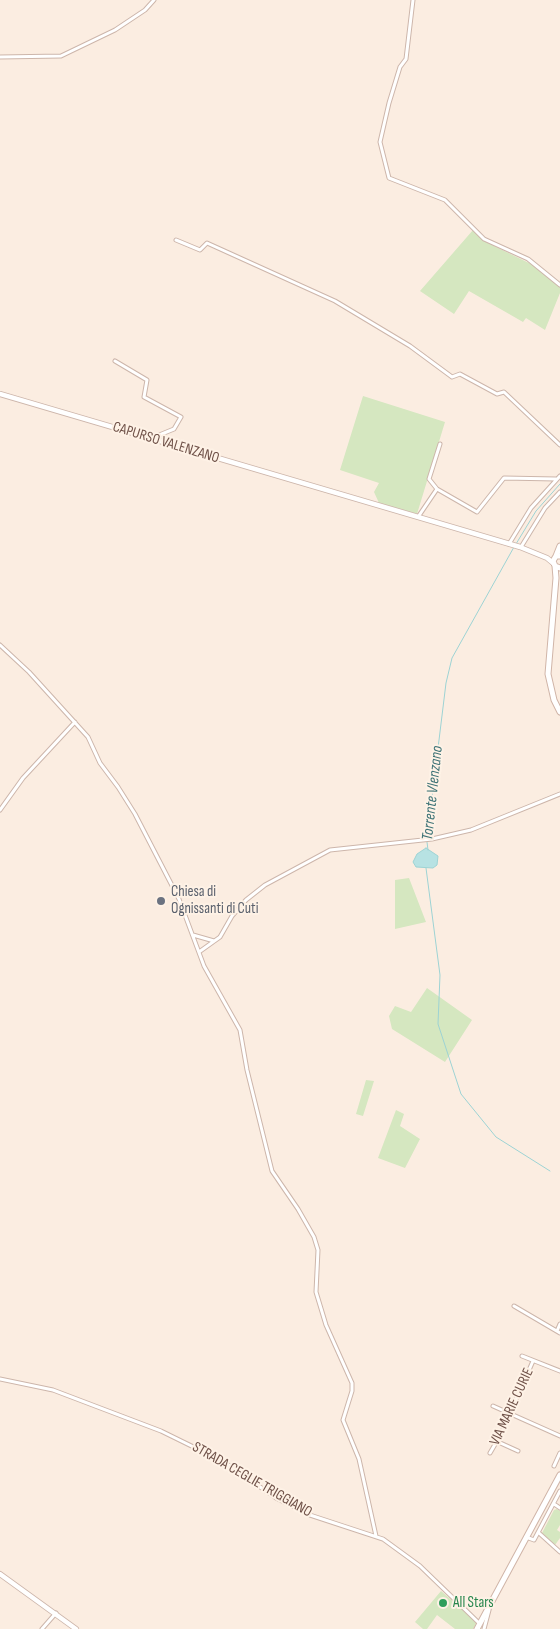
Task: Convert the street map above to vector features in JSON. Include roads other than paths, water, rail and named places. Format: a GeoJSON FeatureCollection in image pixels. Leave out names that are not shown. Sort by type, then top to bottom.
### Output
{"type":"FeatureCollection","features":[{"type":"Feature","properties":{"kind":"main road"},"geometry":{"type":"LineString","coordinates":[[560,546],[548,674],[554,700],[560,712]]}},
{"type":"Feature","properties":{"kind":"main road"},"geometry":{"type":"LineString","coordinates":[[478,1626],[560,1474]]}},
{"type":"Feature","properties":{"kind":"street"},"geometry":{"type":"LineString","coordinates":[[0,57],[61,56],[115,30],[146,10],[154,0]]}},
{"type":"Feature","properties":{"kind":"street"},"geometry":{"type":"LineString","coordinates":[[413,0],[406,59],[400,66],[388,103],[380,142],[389,178],[445,200],[484,239],[528,259],[560,285]]}},
{"type":"Feature","properties":{"kind":"street"},"geometry":{"type":"LineString","coordinates":[[176,240],[200,250],[207,243],[335,301],[410,346],[452,376],[460,374],[497,394],[504,392],[560,445]]}},
{"type":"Feature","properties":{"kind":"street"},"geometry":{"type":"LineString","coordinates":[[115,360],[147,380],[144,397],[182,417],[174,428],[152,439]]}},
{"type":"Feature","properties":{"kind":"street","name":"CAPURSO VALENZANO"},"geometry":{"type":"LineString","coordinates":[[0,394],[331,493],[521,547],[557,562]]}},
{"type":"Feature","properties":{"kind":"street"},"geometry":{"type":"LineString","coordinates":[[440,444],[429,479],[436,490],[477,512],[504,478],[558,478]]}},
{"type":"Feature","properties":{"kind":"street"},"geometry":{"type":"LineString","coordinates":[[510,544],[531,508],[558,478]]}},
{"type":"Feature","properties":{"kind":"street"},"geometry":{"type":"LineString","coordinates":[[418,518],[436,490]]}},
{"type":"Feature","properties":{"kind":"street"},"geometry":{"type":"LineString","coordinates":[[521,547],[544,508],[560,492]]}},
{"type":"Feature","properties":{"kind":"street"},"geometry":{"type":"LineString","coordinates":[[0,645],[29,672],[88,737],[100,763],[118,786],[135,814],[179,899],[199,952],[216,988],[240,1030],[247,1070],[272,1172],[298,1209],[314,1237],[318,1250],[316,1292],[326,1325],[352,1383],[352,1391],[343,1420],[359,1459],[376,1536]]}},
{"type":"Feature","properties":{"kind":"street"},"geometry":{"type":"LineString","coordinates":[[0,810],[23,778],[75,722]]}},
{"type":"Feature","properties":{"kind":"street"},"geometry":{"type":"LineString","coordinates":[[199,952],[220,937],[232,916],[246,900],[265,885],[330,850],[432,839],[471,830],[560,794]]}},
{"type":"Feature","properties":{"kind":"street"},"geometry":{"type":"LineString","coordinates":[[192,935],[214,941]]}},
{"type":"Feature","properties":{"kind":"street"},"geometry":{"type":"LineString","coordinates":[[514,1306],[558,1332],[560,1324]]}},
{"type":"Feature","properties":{"kind":"street"},"geometry":{"type":"LineString","coordinates":[[522,1356],[560,1371]]}},
{"type":"Feature","properties":{"kind":"street","name":"VIA MARIE CURIE"},"geometry":{"type":"LineString","coordinates":[[490,1453],[510,1414],[533,1361]]}},
{"type":"Feature","properties":{"kind":"street","name":"STRADA CEGLIE TRIGGIANO"},"geometry":{"type":"LineString","coordinates":[[0,1379],[53,1390],[161,1431],[224,1462],[272,1495],[310,1515],[384,1539],[410,1558],[478,1626]]}},
{"type":"Feature","properties":{"kind":"street"},"geometry":{"type":"LineString","coordinates":[[492,1406],[560,1436]]}},
{"type":"Feature","properties":{"kind":"street"},"geometry":{"type":"LineString","coordinates":[[496,1441],[518,1450]]}},
{"type":"Feature","properties":{"kind":"street"},"geometry":{"type":"LineString","coordinates":[[554,1466],[560,1453]]}},
{"type":"Feature","properties":{"kind":"street"},"geometry":{"type":"LineString","coordinates":[[526,1537],[534,1541],[560,1492]]}},
{"type":"Feature","properties":{"kind":"street"},"geometry":{"type":"LineString","coordinates":[[554,1504],[560,1508]]}},
{"type":"Feature","properties":{"kind":"street"},"geometry":{"type":"LineString","coordinates":[[536,1519],[544,1523]]}},
{"type":"Feature","properties":{"kind":"street"},"geometry":{"type":"LineString","coordinates":[[538,1533],[560,1552]]}},
{"type":"Feature","properties":{"kind":"street"},"geometry":{"type":"LineString","coordinates":[[0,1574],[76,1629]]}},
{"type":"Feature","properties":{"kind":"street"},"geometry":{"type":"LineString","coordinates":[[484,1629],[490,1605]]}},
{"type":"Feature","properties":{"kind":"street"},"geometry":{"type":"LineString","coordinates":[[42,1629],[56,1613]]}},
{"type":"Feature","properties":{"kind":"water"},"geometry":{"type":"Polygon","coordinates":[[[426,848],[438,856],[437,865],[433,868],[416,867],[413,862],[417,854],[426,848]]]}},
{"type":"Feature","properties":{"kind":"waterway","name":"Torrente Vlenzano"},"geometry":{"type":"LineString","coordinates":[[516,544],[536,511],[560,484]]}},
{"type":"Feature","properties":{"kind":"waterway","name":"Torrente Vlenzano"},"geometry":{"type":"LineString","coordinates":[[427,838],[446,683],[452,658],[514,547]]}},
{"type":"Feature","properties":{"kind":"waterway","name":"Torrente Vlenzano"},"geometry":{"type":"LineString","coordinates":[[427,842],[428,850]]}},
{"type":"Feature","properties":{"kind":"waterway","name":"Torrente Vlenzano"},"geometry":{"type":"LineString","coordinates":[[426,868],[440,975],[438,1024],[461,1094],[496,1137],[550,1171]]}},
{"type":"Feature","properties":{"kind":"place","name":"Chiesa di Ognissanti di Cuti"},"geometry":{"type":"Point","coordinates":[161,901]}},
{"type":"Feature","properties":{"kind":"place","name":"All Stars"},"geometry":{"type":"Point","coordinates":[443,1603]}}]}
